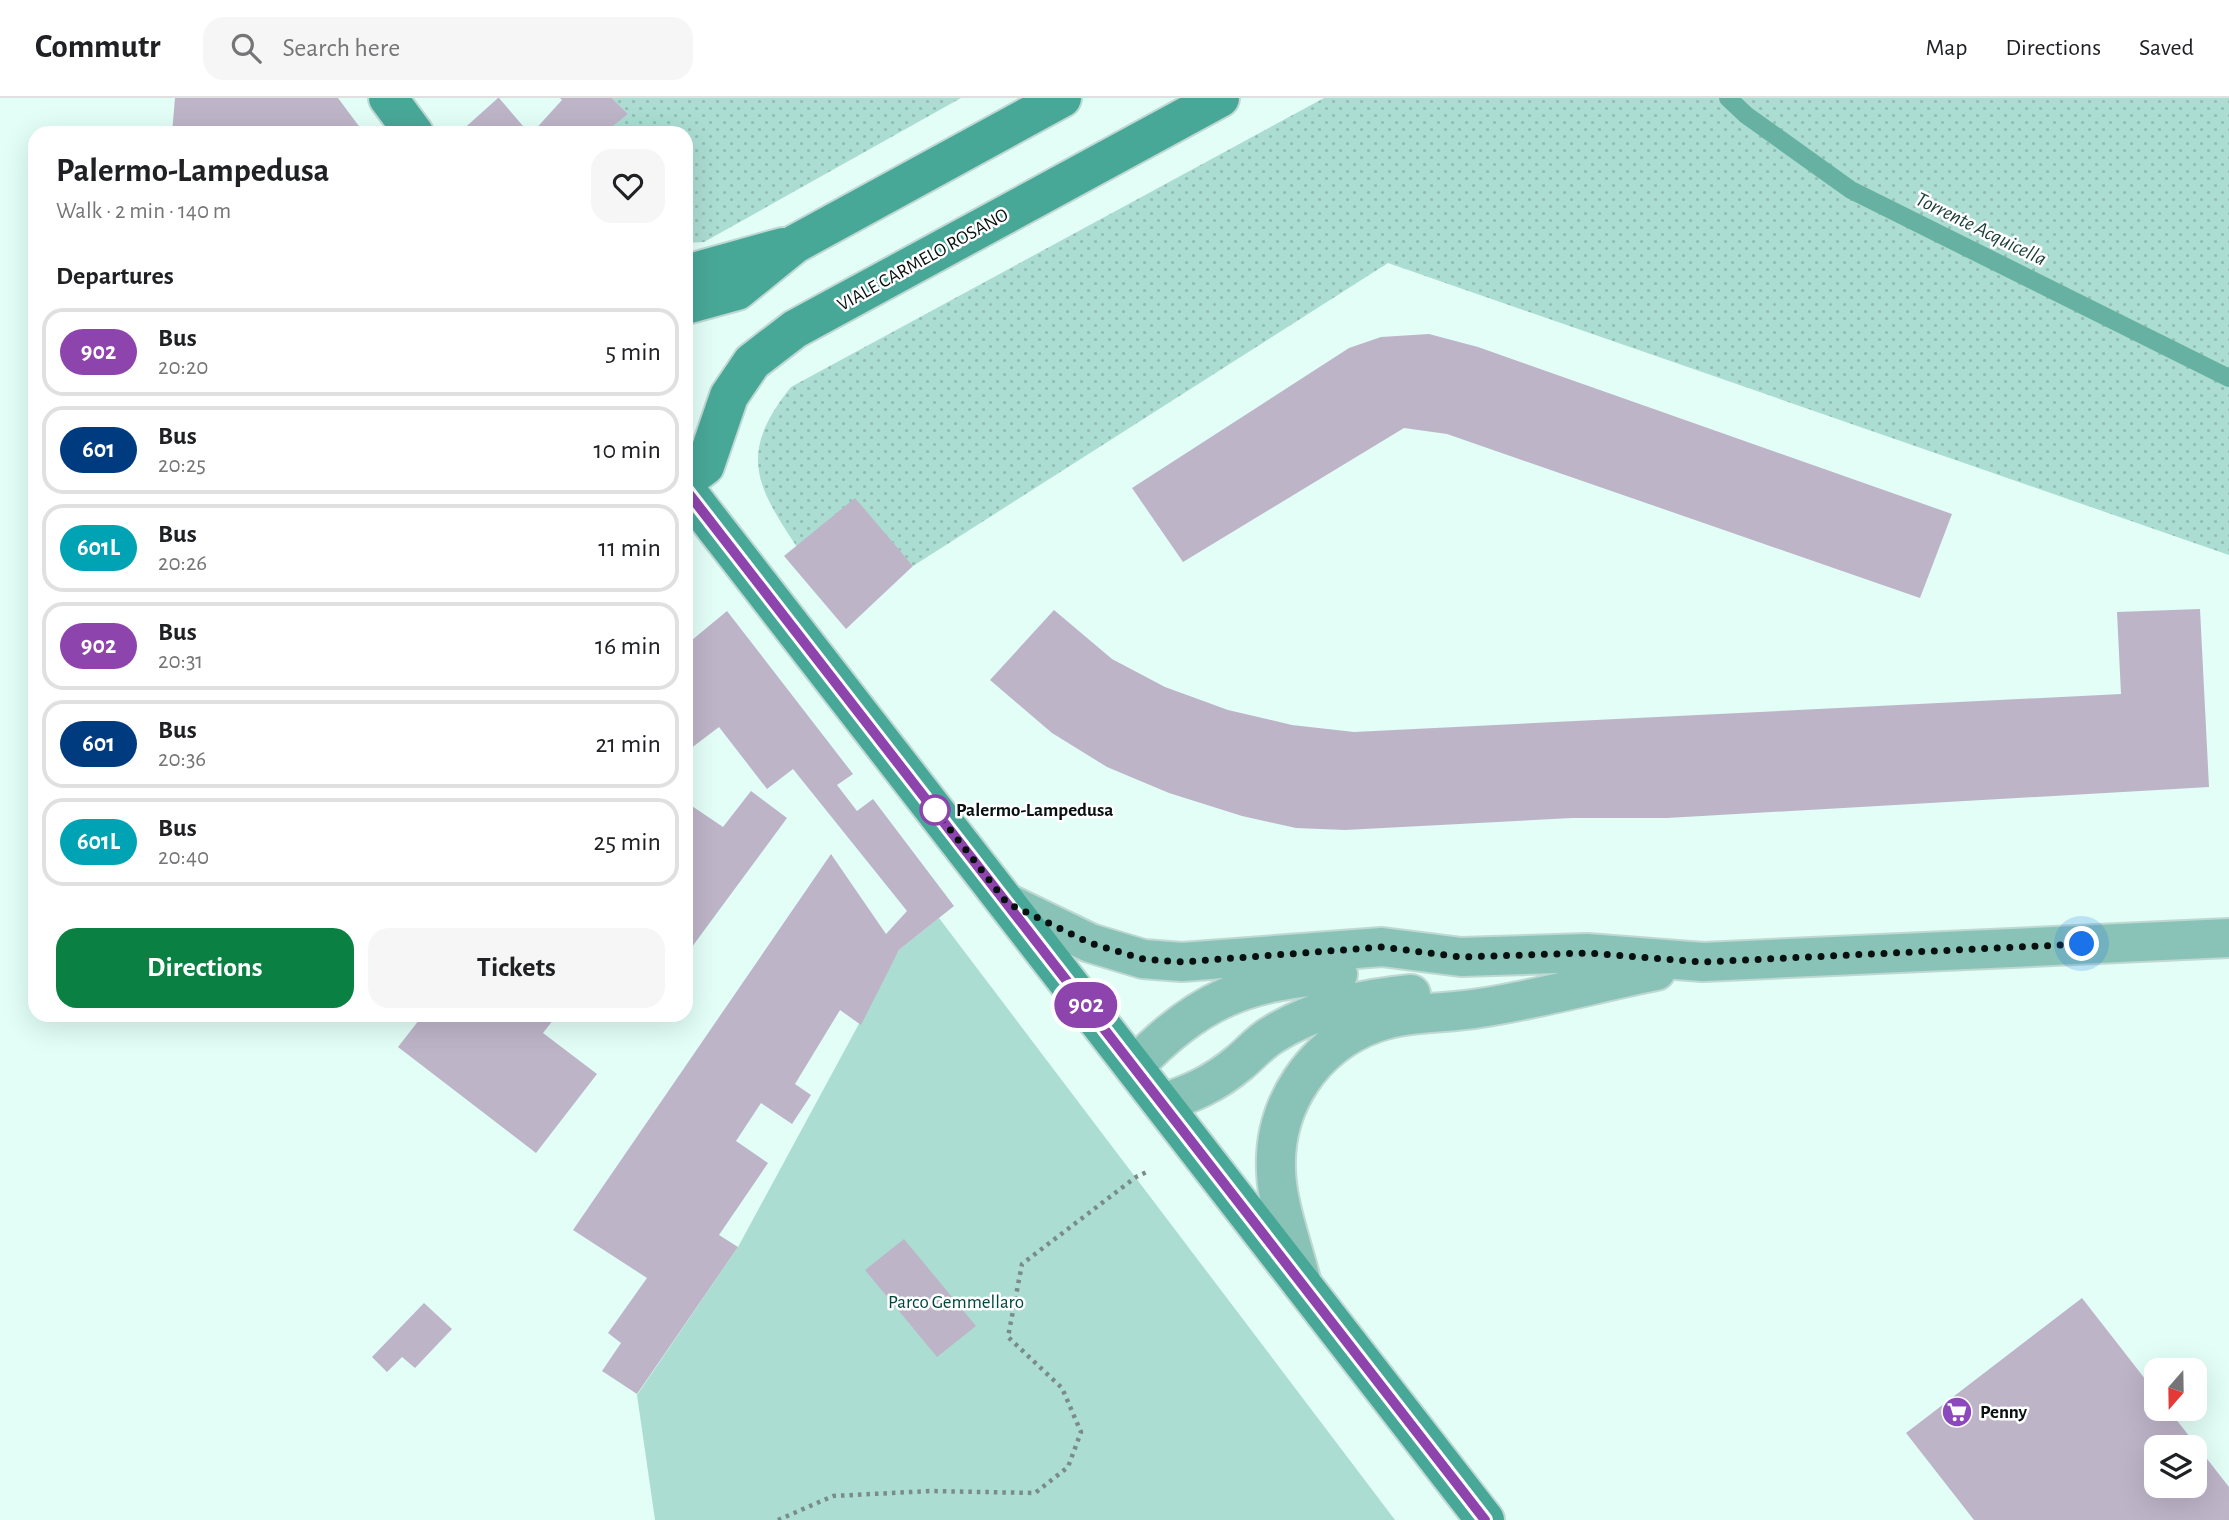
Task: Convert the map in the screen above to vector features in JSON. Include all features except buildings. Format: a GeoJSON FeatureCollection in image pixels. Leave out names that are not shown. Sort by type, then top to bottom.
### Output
{"type":"FeatureCollection","features":[{"type":"Feature","properties":{"kind":"main road"},"geometry":{"type":"LineString","coordinates":[[388,98],[409,126]]}},
{"type":"Feature","properties":{"kind":"main road"},"geometry":{"type":"LineString","coordinates":[[693,303],[737,291],[795,244],[1062,98]]}},
{"type":"Feature","properties":{"kind":"main road","name":"VIALE CARMELO ROSANO"},"geometry":{"type":"LineString","coordinates":[[693,475],[705,466],[729,396],[751,362],[796,329],[1220,98]]}},
{"type":"Feature","properties":{"kind":"main road"},"geometry":{"type":"LineString","coordinates":[[693,272],[795,244]]}},
{"type":"Feature","properties":{"kind":"main road"},"geometry":{"type":"LineString","coordinates":[[693,499],[1485,1520]]}},
{"type":"Feature","properties":{"kind":"street"},"geometry":{"type":"LineString","coordinates":[[1007,903],[1090,943],[1143,959],[1182,962],[1382,947],[1461,957]]}},
{"type":"Feature","properties":{"kind":"street"},"geometry":{"type":"LineString","coordinates":[[1134,1067],[1188,1017],[1227,996],[1292,978],[1377,971],[1461,957],[1587,953],[1703,962],[2229,937]]}},
{"type":"Feature","properties":{"kind":"street"},"geometry":{"type":"LineString","coordinates":[[1302,1284],[1276,1172],[1278,1142],[1286,1109],[1324,1051],[1346,1036],[1405,1015],[1479,1009],[1703,962]]}},
{"type":"Feature","properties":{"kind":"street"},"geometry":{"type":"LineString","coordinates":[[1163,1103],[1195,1093],[1235,1066],[1271,1035],[1344,1002],[1462,990],[1588,985]]}},
{"type":"Feature","properties":{"kind":"path"},"geometry":{"type":"LineString","coordinates":[[778,1520],[833,1496],[930,1491],[1035,1493],[1068,1467],[1081,1432],[1062,1388],[1008,1338],[1022,1264],[1136,1177],[1197,1147]]}},
{"type":"Feature","properties":{"kind":"green space"},"geometry":{"type":"Polygon","coordinates":[[[612,98],[961,98],[704,242],[693,243],[693,126],[613,126],[628,114],[612,98]]]}},
{"type":"Feature","properties":{"kind":"green space"},"geometry":{"type":"Polygon","coordinates":[[[1324,98],[2229,98],[2229,555],[1388,263],[913,566],[886,535],[797,547],[771,504],[762,485],[758,467],[764,430],[791,387],[1324,98]]]}},
{"type":"Feature","properties":{"kind":"green space","name":"Parco Gemmellaro"},"geometry":{"type":"Polygon","coordinates":[[[939,918],[1395,1520],[655,1520],[637,1395],[738,1247],[899,950],[939,918]]]}},
{"type":"Feature","properties":{"kind":"waterway","name":"Torrente Acquicella"},"geometry":{"type":"LineString","coordinates":[[1728,98],[1746,115],[1851,190],[2229,378]]}},
{"type":"Feature","properties":{"kind":"bus line","name":"902"},"geometry":{"type":"LineString","coordinates":[[693,499],[1485,1520]]}},
{"type":"Feature","properties":{"kind":"place","name":"Palermo-Lampedusa"},"geometry":{"type":"Point","coordinates":[935,810]}},
{"type":"Feature","properties":{"kind":"place","name":"Penny"},"geometry":{"type":"Point","coordinates":[1957,1412]}},
{"type":"Feature","properties":{"kind":"route"},"geometry":{"type":"LineString","coordinates":[[935,810],[1007,903],[1090,943],[1143,959],[1182,962],[1382,947],[1461,957],[1587,953],[1703,962],[2082,944]]}}]}
